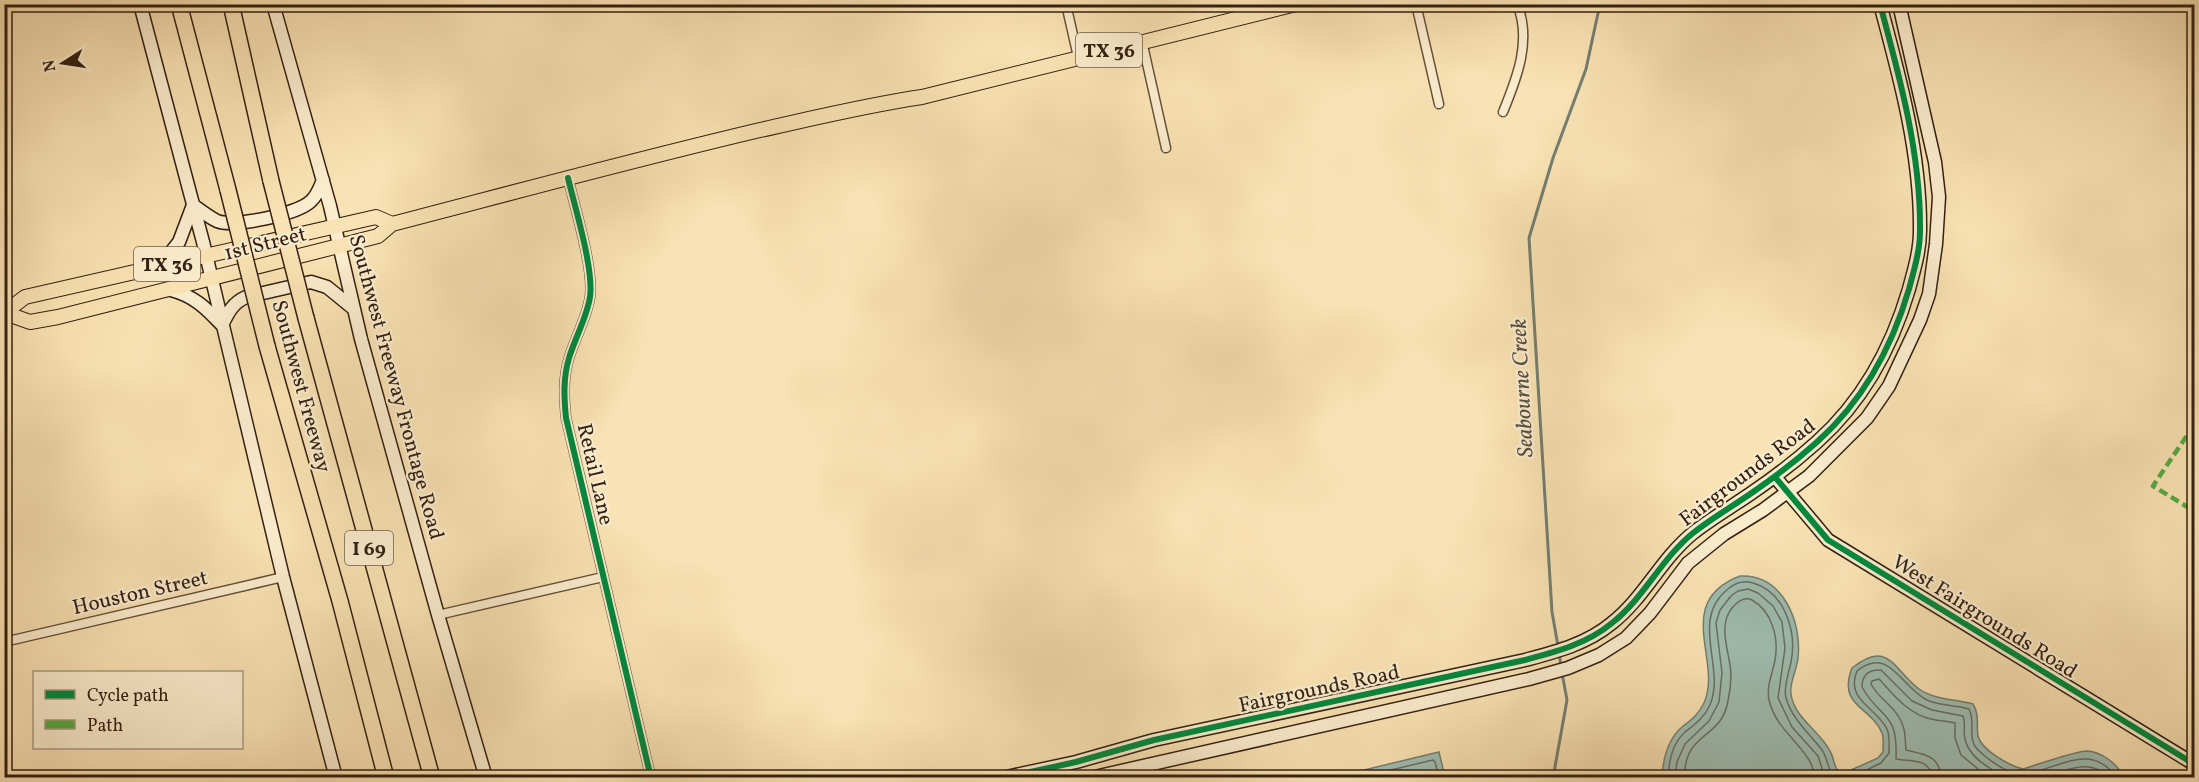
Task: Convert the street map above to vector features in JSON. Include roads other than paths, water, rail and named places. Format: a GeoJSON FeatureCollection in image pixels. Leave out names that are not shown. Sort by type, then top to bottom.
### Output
{"type":"FeatureCollection","features":[{"type":"Feature","properties":{"kind":"highway","name":"Southwest Freeway"},"geometry":{"type":"LineString","coordinates":[[179,4],[267,346],[376,736],[384,777]]}},
{"type":"Feature","properties":{"kind":"highway","name":"Southwest Freeway"},"geometry":{"type":"LineString","coordinates":[[231,4],[271,181],[306,318],[432,777]]}},
{"type":"Feature","properties":{"kind":"main road","name":"TX 36"},"geometry":{"type":"LineString","coordinates":[[1078,57],[1296,4]]}},
{"type":"Feature","properties":{"kind":"main road","name":"1st Street"},"geometry":{"type":"LineString","coordinates":[[5,313],[30,322],[110,306],[378,236],[392,224],[568,178],[719,140],[922,97],[1078,57]]}},
{"type":"Feature","properties":{"kind":"main road","name":"1st Street"},"geometry":{"type":"LineString","coordinates":[[5,313],[26,297],[160,266],[376,217],[392,224]]}},
{"type":"Feature","properties":{"kind":"street"},"geometry":{"type":"LineString","coordinates":[[140,4],[206,256],[283,577],[336,777]]}},
{"type":"Feature","properties":{"kind":"street","name":"Southwest Freeway Frontage Road"},"geometry":{"type":"LineString","coordinates":[[273,4],[323,180],[354,309],[438,615],[486,777]]}},
{"type":"Feature","properties":{"kind":"street"},"geometry":{"type":"LineString","coordinates":[[1066,4],[1078,57]]}},
{"type":"Feature","properties":{"kind":"street"},"geometry":{"type":"LineString","coordinates":[[1416,4],[1440,104]]}},
{"type":"Feature","properties":{"kind":"street"},"geometry":{"type":"LineString","coordinates":[[1503,112],[1516,81],[1524,39],[1523,19],[1517,4]]}},
{"type":"Feature","properties":{"kind":"street","name":"Fairgrounds Road"},"geometry":{"type":"LineString","coordinates":[[1002,777],[1076,762],[1154,740],[1525,660],[1561,650],[1590,638],[1613,622],[1635,600],[1674,549],[1713,518],[1775,477],[1818,441],[1849,409],[1865,387],[1893,336],[1917,263],[1920,233],[1918,176],[1904,102],[1880,4]]}},
{"type":"Feature","properties":{"kind":"street","name":"Fairgrounds Road"},"geometry":{"type":"LineString","coordinates":[[1090,777],[1529,679],[1568,668],[1599,655],[1626,638],[1650,613],[1688,563],[1724,534],[1809,476],[1873,410],[1889,386],[1920,320],[1929,294],[1936,244],[1939,197],[1935,162],[1899,4]]}},
{"type":"Feature","properties":{"kind":"street"},"geometry":{"type":"LineString","coordinates":[[1142,41],[1166,148]]}},
{"type":"Feature","properties":{"kind":"street","name":"Retail Lane"},"geometry":{"type":"LineString","coordinates":[[568,178],[586,256],[590,278],[590,297],[568,360],[564,379],[566,418],[651,777]]}},
{"type":"Feature","properties":{"kind":"street"},"geometry":{"type":"LineString","coordinates":[[193,205],[216,220],[229,223],[250,220],[301,207],[312,200],[323,180]]}},
{"type":"Feature","properties":{"kind":"street"},"geometry":{"type":"LineString","coordinates":[[160,266],[179,242],[193,205]]}},
{"type":"Feature","properties":{"kind":"street"},"geometry":{"type":"LineString","coordinates":[[222,325],[237,301],[310,282],[327,287],[354,309]]}},
{"type":"Feature","properties":{"kind":"street"},"geometry":{"type":"LineString","coordinates":[[171,290],[187,294],[200,302],[222,325]]}},
{"type":"Feature","properties":{"kind":"street","name":"West Fairgrounds Road"},"geometry":{"type":"LineString","coordinates":[[1775,477],[1786,493],[1828,540],[2194,764]]}},
{"type":"Feature","properties":{"kind":"street","name":"Houston Street"},"geometry":{"type":"LineString","coordinates":[[4,642],[283,577]]}},
{"type":"Feature","properties":{"kind":"street"},"geometry":{"type":"LineString","coordinates":[[438,615],[603,577]]}},
{"type":"Feature","properties":{"kind":"street"},"geometry":{"type":"LineString","coordinates":[[4,760],[9,777]]}},
{"type":"Feature","properties":{"kind":"water"},"geometry":{"type":"Polygon","coordinates":[[[1740,576],[1755,577],[1768,583],[1787,603],[1797,630],[1798,644],[1797,663],[1791,690],[1793,703],[1826,744],[1837,769],[1842,774],[1878,758],[1883,752],[1882,733],[1877,724],[1857,705],[1849,691],[1852,668],[1875,656],[1890,660],[1910,682],[1925,693],[1973,704],[1980,741],[1990,752],[2011,765],[2023,769],[2087,751],[2109,760],[2123,777],[1924,778],[1902,774],[1889,778],[1662,777],[1669,744],[1677,732],[1697,714],[1704,703],[1708,687],[1708,670],[1704,617],[1708,601],[1720,587],[1740,576]]]}},
{"type":"Feature","properties":{"kind":"water"},"geometry":{"type":"Polygon","coordinates":[[[1439,752],[1445,777],[1343,777],[1343,775],[1439,752]]]}},
{"type":"Feature","properties":{"kind":"waterway","name":"Seabourne Creek"},"geometry":{"type":"LineString","coordinates":[[1558,646],[1552,612],[1529,238],[1553,158],[1586,69],[1600,4]]}},
{"type":"Feature","properties":{"kind":"waterway","name":"Seabourne Creek"},"geometry":{"type":"LineString","coordinates":[[1559,652],[1561,667]]}},
{"type":"Feature","properties":{"kind":"waterway","name":"Seabourne Creek"},"geometry":{"type":"LineString","coordinates":[[1553,778],[1567,700],[1562,673]]}}]}
